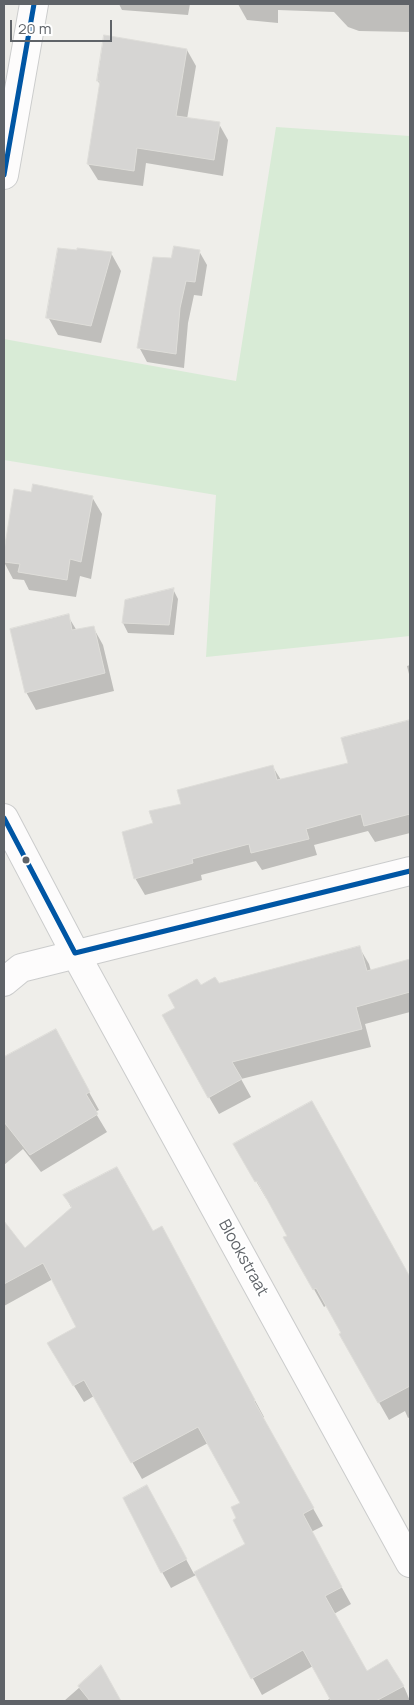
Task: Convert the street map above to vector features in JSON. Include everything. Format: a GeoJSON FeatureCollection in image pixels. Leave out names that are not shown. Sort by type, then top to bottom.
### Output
{"type":"FeatureCollection","features":[{"type":"Feature","properties":{"kind":"street"},"geometry":{"type":"LineString","coordinates":[[4,175],[34,4]]}},
{"type":"Feature","properties":{"kind":"street","name":"Blookstraat"},"geometry":{"type":"LineString","coordinates":[[4,818],[75,953],[410,1563]]}},
{"type":"Feature","properties":{"kind":"street"},"geometry":{"type":"LineString","coordinates":[[4,982],[21,968],[75,953],[410,870]]}},
{"type":"Feature","properties":{"kind":"green space"},"geometry":{"type":"Polygon","coordinates":[[[276,127],[410,136],[410,636],[206,657],[216,495],[4,460],[4,339],[236,381],[276,127]]]}},
{"type":"Feature","properties":{"kind":"building"},"geometry":{"type":"Polygon","coordinates":[[[104,35],[187,49],[176,116],[220,122],[214,160],[137,148],[134,171],[87,164],[100,81],[97,81],[104,35]]]}},
{"type":"Feature","properties":{"kind":"building"},"geometry":{"type":"Polygon","coordinates":[[[174,246],[200,250],[195,282],[186,281],[180,308],[176,354],[137,348],[153,257],[171,258],[174,246]]]}},
{"type":"Feature","properties":{"kind":"building"},"geometry":{"type":"Polygon","coordinates":[[[58,248],[112,252],[91,326],[46,318],[58,248]]]}},
{"type":"Feature","properties":{"kind":"building"},"geometry":{"type":"Polygon","coordinates":[[[33,484],[93,496],[81,562],[70,559],[67,580],[18,572],[20,564],[4,562],[14,489],[31,492],[33,484]]]}},
{"type":"Feature","properties":{"kind":"building"},"geometry":{"type":"Polygon","coordinates":[[[174,588],[169,625],[122,623],[125,600],[174,588]]]}},
{"type":"Feature","properties":{"kind":"building"},"geometry":{"type":"Polygon","coordinates":[[[69,614],[72,630],[94,626],[105,673],[25,693],[10,629],[69,614]]]}},
{"type":"Feature","properties":{"kind":"building"},"geometry":{"type":"Polygon","coordinates":[[[410,720],[410,814],[364,826],[361,814],[306,829],[309,839],[251,853],[249,844],[192,859],[193,863],[134,879],[122,832],[153,823],[149,811],[181,804],[177,790],[273,765],[277,780],[348,763],[341,738],[410,720]]]}},
{"type":"Feature","properties":{"kind":"building"},"geometry":{"type":"Polygon","coordinates":[[[360,946],[367,971],[410,959],[410,992],[356,1007],[362,1029],[232,1062],[242,1079],[208,1098],[162,1015],[175,1008],[168,995],[197,979],[201,985],[215,977],[219,983],[360,946]]]}},
{"type":"Feature","properties":{"kind":"building"},"geometry":{"type":"Polygon","coordinates":[[[56,1029],[90,1092],[86,1094],[98,1114],[30,1155],[4,1122],[4,1057],[56,1029]]]}},
{"type":"Feature","properties":{"kind":"building"},"geometry":{"type":"Polygon","coordinates":[[[312,1101],[410,1277],[410,1386],[378,1403],[339,1334],[341,1333],[316,1288],[313,1290],[283,1237],[287,1236],[257,1181],[255,1182],[233,1144],[312,1101]]]}},
{"type":"Feature","properties":{"kind":"building"},"geometry":{"type":"Polygon","coordinates":[[[117,1167],[153,1231],[162,1226],[254,1401],[314,1508],[303,1514],[342,1587],[325,1596],[367,1671],[387,1659],[404,1686],[376,1701],[331,1701],[303,1650],[251,1679],[194,1572],[245,1544],[233,1520],[236,1518],[231,1507],[240,1503],[198,1427],[131,1463],[84,1380],[73,1386],[47,1343],[76,1327],[43,1263],[4,1284],[4,1221],[25,1248],[72,1207],[63,1195],[117,1167]]]}},
{"type":"Feature","properties":{"kind":"building"},"geometry":{"type":"Polygon","coordinates":[[[147,1485],[187,1559],[161,1573],[123,1498],[147,1485]]]}},
{"type":"Feature","properties":{"kind":"building"},"geometry":{"type":"Polygon","coordinates":[[[101,1665],[121,1701],[90,1701],[78,1686],[101,1665]]]}},
{"type":"Feature","properties":{"kind":"transit line"},"geometry":{"type":"LineString","coordinates":[[4,175],[34,4]]}},
{"type":"Feature","properties":{"kind":"transit line"},"geometry":{"type":"LineString","coordinates":[[4,818],[75,953]]}},
{"type":"Feature","properties":{"kind":"transit line"},"geometry":{"type":"LineString","coordinates":[[75,953],[410,871]]}}]}
